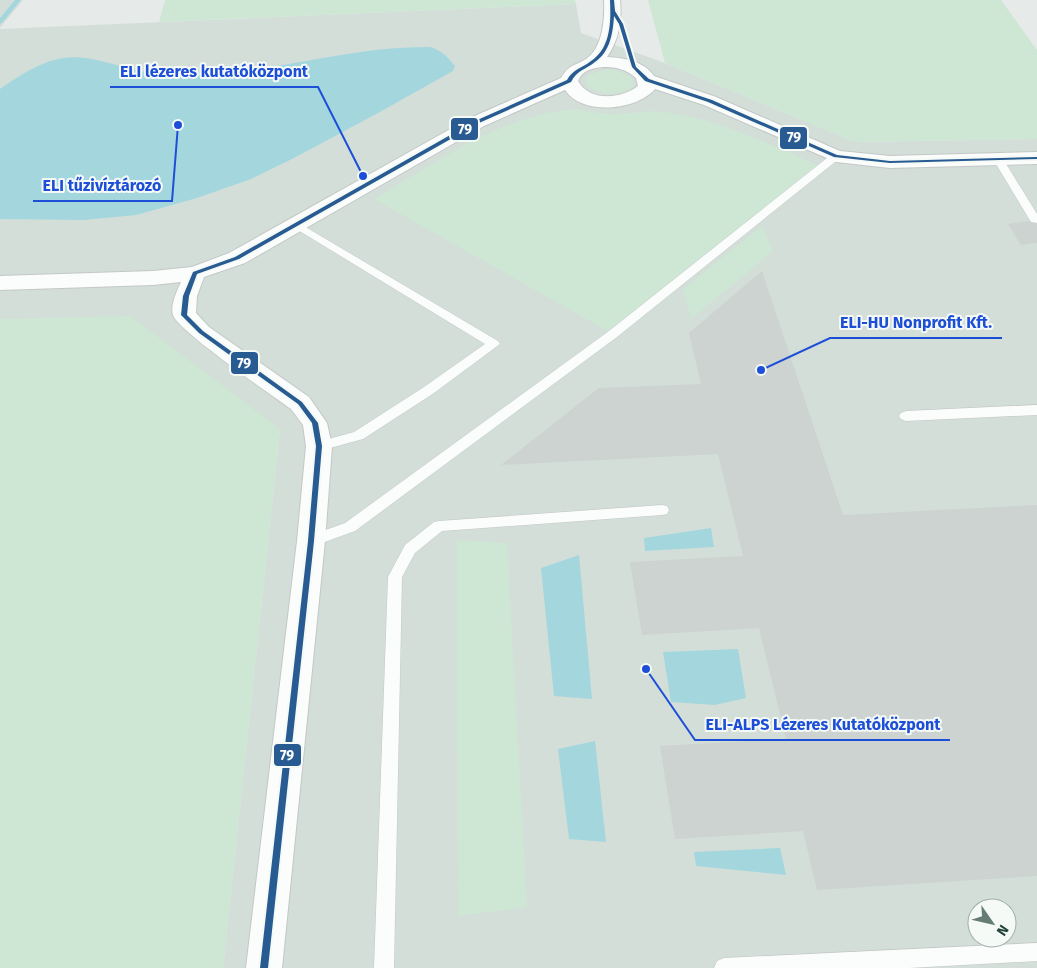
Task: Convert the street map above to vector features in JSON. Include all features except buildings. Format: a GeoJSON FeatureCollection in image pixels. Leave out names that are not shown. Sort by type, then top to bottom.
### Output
{"type":"FeatureCollection","features":[{"type":"Feature","properties":{"kind":"street"},"geometry":{"type":"LineString","coordinates":[[613,5],[605,47],[601,56],[592,63],[576,70],[571,75],[569,81],[575,92],[583,96],[609,102],[634,97],[735,113]]}},
{"type":"Feature","properties":{"kind":"street"},"geometry":{"type":"LineString","coordinates":[[613,5],[634,67]]}},
{"type":"Feature","properties":{"kind":"street"},"geometry":{"type":"LineString","coordinates":[[592,63],[614,62],[634,67],[647,80],[647,87],[634,97]]}},
{"type":"Feature","properties":{"kind":"street"},"geometry":{"type":"LineString","coordinates":[[647,80],[710,101],[836,156],[890,162],[1037,158]]}},
{"type":"Feature","properties":{"kind":"street"},"geometry":{"type":"LineString","coordinates":[[0,283],[153,278],[194,273],[238,258],[477,122],[569,81]]}},
{"type":"Feature","properties":{"kind":"street"},"geometry":{"type":"LineString","coordinates":[[477,122],[583,96]]}},
{"type":"Feature","properties":{"kind":"street"},"geometry":{"type":"LineString","coordinates":[[194,273],[186,296],[184,315],[201,332],[300,403],[315,423],[319,446],[311,541],[264,968]]}},
{"type":"Feature","properties":{"kind":"lane"},"geometry":{"type":"LineString","coordinates":[[311,541],[350,527],[613,334],[836,156]]}},
{"type":"Feature","properties":{"kind":"lane"},"geometry":{"type":"LineString","coordinates":[[998,159],[1036,220]]}},
{"type":"Feature","properties":{"kind":"lane"},"geometry":{"type":"LineString","coordinates":[[297,225],[494,344],[429,390],[358,436],[319,446]]}},
{"type":"Feature","properties":{"kind":"lane"},"geometry":{"type":"LineString","coordinates":[[906,416],[1037,410]]}},
{"type":"Feature","properties":{"kind":"lane"},"geometry":{"type":"LineString","coordinates":[[384,968],[395,577],[410,549],[439,526],[662,510]]}},
{"type":"Feature","properties":{"kind":"lane"},"geometry":{"type":"LineString","coordinates":[[724,968],[1037,952]]}},
{"type":"Feature","properties":{"kind":"shaded area"},"geometry":{"type":"Polygon","coordinates":[[[0,0],[23,0],[0,28],[0,0]]]}},
{"type":"Feature","properties":{"kind":"shaded area"},"geometry":{"type":"Polygon","coordinates":[[[576,4],[581,33],[665,63],[855,142],[1037,139],[1037,968],[223,968],[280,429],[0,320],[0,29],[576,4]]]}},
{"type":"Feature","properties":{"kind":"green space"},"geometry":{"type":"Polygon","coordinates":[[[165,0],[575,0],[576,4],[159,22],[165,0]]]}},
{"type":"Feature","properties":{"kind":"green space"},"geometry":{"type":"Polygon","coordinates":[[[648,0],[1001,0],[1037,50],[1037,139],[855,142],[665,63],[648,0]]]}},
{"type":"Feature","properties":{"kind":"green space"},"geometry":{"type":"Polygon","coordinates":[[[605,70],[615,70],[631,77],[633,82],[631,88],[615,93],[603,93],[587,86],[586,80],[588,75],[605,70]]]}},
{"type":"Feature","properties":{"kind":"green space"},"geometry":{"type":"Polygon","coordinates":[[[578,109],[609,114],[652,111],[685,115],[745,134],[822,167],[613,334],[374,199],[447,155],[497,129],[550,112],[578,109]]]}},
{"type":"Feature","properties":{"kind":"green space"},"geometry":{"type":"Polygon","coordinates":[[[762,226],[773,251],[691,319],[683,289],[762,226]]]}},
{"type":"Feature","properties":{"kind":"green space"},"geometry":{"type":"Polygon","coordinates":[[[130,316],[280,429],[223,968],[0,968],[0,319],[130,316]]]}},
{"type":"Feature","properties":{"kind":"green space"},"geometry":{"type":"Polygon","coordinates":[[[457,540],[507,543],[527,907],[458,916],[457,540]]]}},
{"type":"Feature","properties":{"kind":"water"},"geometry":{"type":"Polygon","coordinates":[[[430,47],[441,52],[450,60],[455,66],[453,71],[294,158],[251,179],[197,198],[136,215],[84,220],[0,219],[0,89],[23,74],[47,62],[72,57],[96,60],[149,73],[184,76],[246,71],[368,51],[430,47]]]}},
{"type":"Feature","properties":{"kind":"water"},"geometry":{"type":"Polygon","coordinates":[[[711,528],[714,547],[645,551],[644,538],[711,528]]]}},
{"type":"Feature","properties":{"kind":"water"},"geometry":{"type":"Polygon","coordinates":[[[579,555],[592,699],[554,696],[541,568],[579,555]]]}},
{"type":"Feature","properties":{"kind":"water"},"geometry":{"type":"Polygon","coordinates":[[[738,649],[746,698],[715,705],[671,702],[663,652],[738,649]]]}},
{"type":"Feature","properties":{"kind":"water"},"geometry":{"type":"Polygon","coordinates":[[[595,741],[606,842],[569,839],[558,749],[595,741]]]}},
{"type":"Feature","properties":{"kind":"water"},"geometry":{"type":"Polygon","coordinates":[[[780,848],[786,875],[696,866],[694,852],[780,848]]]}},
{"type":"Feature","properties":{"kind":"waterway"},"geometry":{"type":"LineString","coordinates":[[0,22],[18,0]]}},
{"type":"Feature","properties":{"kind":"transit line","name":"79"},"geometry":{"type":"LineString","coordinates":[[612,0],[613,11],[621,24],[634,67],[647,80],[710,101],[836,156],[890,162],[1037,158]]}},
{"type":"Feature","properties":{"kind":"transit line","name":"79"},"geometry":{"type":"LineString","coordinates":[[264,968],[311,541],[319,446],[315,423],[300,403],[201,332],[184,315],[186,296],[195,273],[237,258],[477,122],[569,81],[576,71],[593,62],[604,50],[610,34],[612,0]]}},
{"type":"Feature","properties":{"kind":"place","name":"ELI tűzivíztározó"},"geometry":{"type":"Point","coordinates":[178,125]}},
{"type":"Feature","properties":{"kind":"place","name":"ELI lézeres kutatóközpont"},"geometry":{"type":"Point","coordinates":[363,176]}},
{"type":"Feature","properties":{"kind":"place","name":"ELI-HU Nonprofit Kft."},"geometry":{"type":"Point","coordinates":[761,370]}},
{"type":"Feature","properties":{"kind":"place","name":"ELI-ALPS Lézeres Kutatóközpont"},"geometry":{"type":"Point","coordinates":[646,669]}}]}
